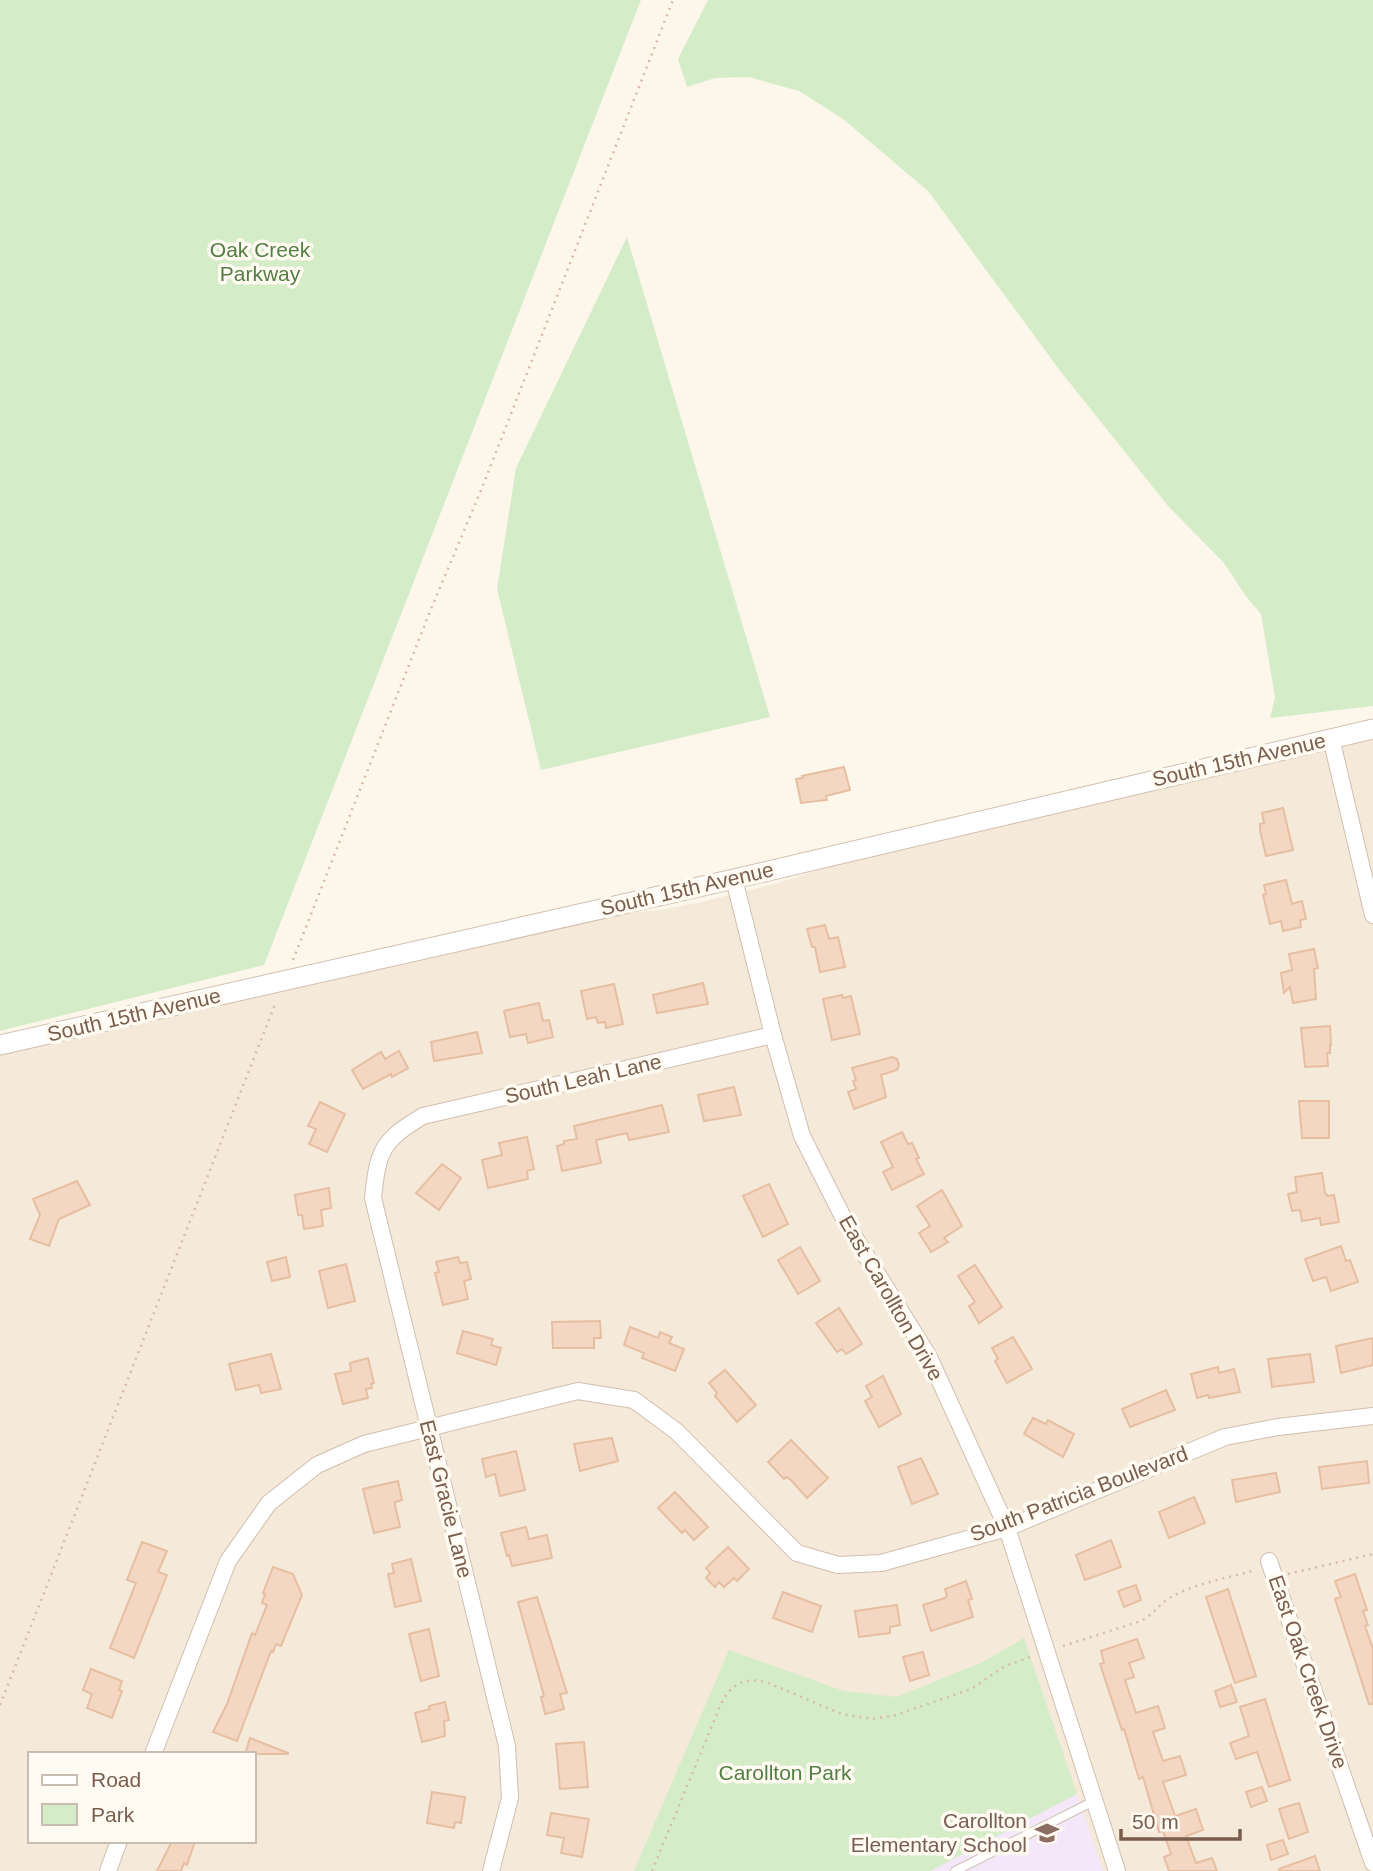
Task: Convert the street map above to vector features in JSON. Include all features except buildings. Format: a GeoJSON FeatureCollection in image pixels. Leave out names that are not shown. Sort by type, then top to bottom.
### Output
{"type":"FeatureCollection","features":[{"type":"Feature","properties":{"kind":"street","name":"South 15th Avenue"},"geometry":{"type":"LineString","coordinates":[[0,1045],[734,879],[1373,729]]}},
{"type":"Feature","properties":{"kind":"street"},"geometry":{"type":"LineString","coordinates":[[1331,738],[1373,915]]}},
{"type":"Feature","properties":{"kind":"street","name":"East Carollton Drive"},"geometry":{"type":"LineString","coordinates":[[734,879],[773,1035],[802,1136],[847,1225],[929,1357],[1007,1528],[1117,1871]]}},
{"type":"Feature","properties":{"kind":"street","name":"South Leah Lane"},"geometry":{"type":"LineString","coordinates":[[396,1132],[423,1116],[773,1035]]}},
{"type":"Feature","properties":{"kind":"street","name":"East Gracie Lane"},"geometry":{"type":"LineString","coordinates":[[396,1132],[377,1161],[373,1198],[507,1746],[510,1798],[491,1871]]}},
{"type":"Feature","properties":{"kind":"street","name":"South Patricia Boulevard"},"geometry":{"type":"LineString","coordinates":[[154,1752],[228,1561],[268,1503],[317,1465],[364,1444],[579,1391],[634,1400],[676,1431],[797,1553],[838,1565],[881,1563],[1007,1528],[1225,1437],[1278,1427],[1373,1416]]}},
{"type":"Feature","properties":{"kind":"street","name":"East Oak Creek Drive"},"geometry":{"type":"LineString","coordinates":[[1272,1568],[1373,1863]]}},
{"type":"Feature","properties":{"kind":"street"},"geometry":{"type":"LineString","coordinates":[[108,1871],[118,1843]]}},
{"type":"Feature","properties":{"kind":"lane"},"geometry":{"type":"LineString","coordinates":[[955,1871],[1094,1801]]}},
{"type":"Feature","properties":{"kind":"path"},"geometry":{"type":"LineString","coordinates":[[290,969],[673,0]]}},
{"type":"Feature","properties":{"kind":"path"},"geometry":{"type":"LineString","coordinates":[[0,1705],[280,992]]}},
{"type":"Feature","properties":{"kind":"path"},"geometry":{"type":"LineString","coordinates":[[652,1871],[721,1704],[730,1689],[741,1682],[766,1682],[842,1714],[872,1719],[893,1716],[971,1689],[1005,1667],[1141,1621],[1173,1596],[1272,1568],[1373,1554]]}},
{"type":"Feature","properties":{"kind":"shaded area"},"geometry":{"type":"Polygon","coordinates":[[[1373,738],[1373,1871],[0,1871],[0,1054],[601,916],[661,910],[778,883],[846,861],[1373,738]]]}},
{"type":"Feature","properties":{"kind":"shaded area","name":"Carollton Elementary School"},"geometry":{"type":"Polygon","coordinates":[[[1077,1794],[1103,1871],[930,1871],[1077,1794]]]}},
{"type":"Feature","properties":{"kind":"green space","name":"Oak Creek Parkway"},"geometry":{"type":"Polygon","coordinates":[[[0,0],[641,0],[264,965],[0,1031],[0,0]]]}},
{"type":"Feature","properties":{"kind":"green space"},"geometry":{"type":"Polygon","coordinates":[[[708,0],[1373,0],[1373,706],[1270,718],[1275,697],[1261,614],[1224,563],[1168,506],[1061,372],[928,191],[843,119],[799,91],[749,77],[715,78],[687,87],[678,59],[708,0]]]}},
{"type":"Feature","properties":{"kind":"green space"},"geometry":{"type":"Polygon","coordinates":[[[627,237],[770,717],[541,770],[497,589],[516,468],[627,237]]]}},
{"type":"Feature","properties":{"kind":"green space","name":"Carollton Park"},"geometry":{"type":"Polygon","coordinates":[[[1024,1638],[1077,1794],[930,1871],[634,1871],[729,1650],[844,1691],[897,1697],[983,1662],[1024,1638]]]}},
{"type":"Feature","properties":{"kind":"place","name":"Carollton Elementary School"},"geometry":{"type":"Point","coordinates":[1047,1833]}}]}
